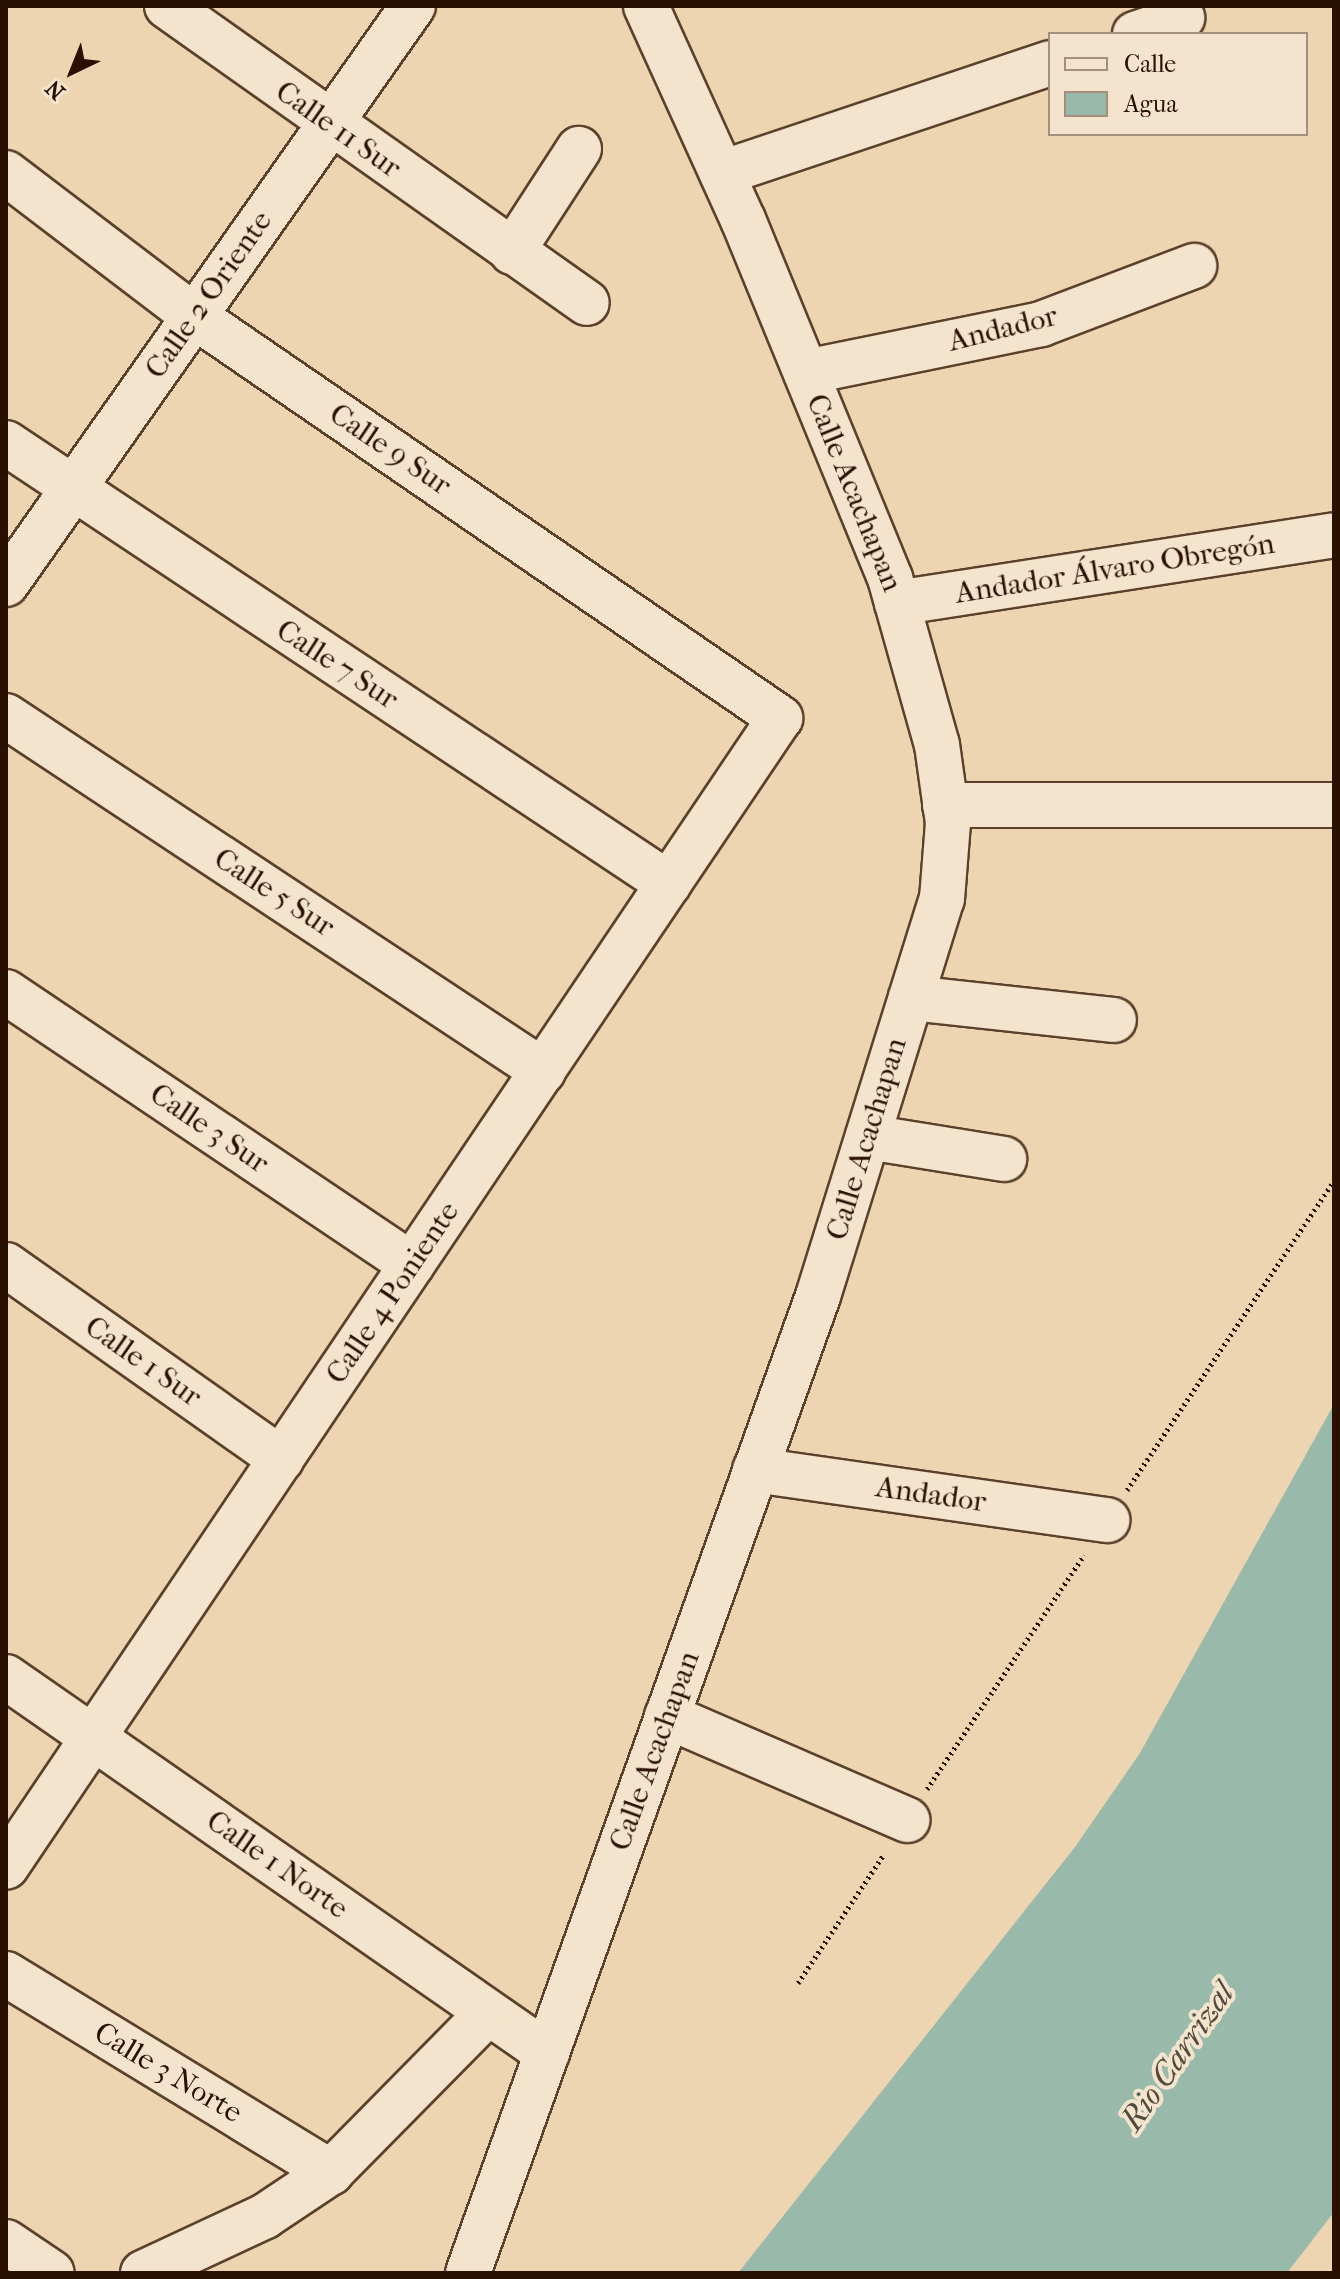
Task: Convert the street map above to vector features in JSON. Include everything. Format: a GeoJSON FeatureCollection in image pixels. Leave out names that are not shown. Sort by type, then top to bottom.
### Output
{"type":"FeatureCollection","features":[{"type":"Feature","properties":{"kind":"street","name":"Calle 11 Sur"},"geometry":{"type":"LineString","coordinates":[[167,6],[329,125],[587,303]]}},
{"type":"Feature","properties":{"kind":"street","name":"Calle 2 Oriente"},"geometry":{"type":"LineString","coordinates":[[6,584],[413,6]]}},
{"type":"Feature","properties":{"kind":"street","name":"Calle Acachapan"},"geometry":{"type":"LineString","coordinates":[[468,2273],[755,1470],[868,1137],[942,899],[945,805],[937,745],[897,603],[806,372],[722,173],[646,6]]}},
{"type":"Feature","properties":{"kind":"street"},"geometry":{"type":"LineString","coordinates":[[1141,32],[1182,18]]}},
{"type":"Feature","properties":{"kind":"street"},"geometry":{"type":"LineString","coordinates":[[722,173],[1048,64]]}},
{"type":"Feature","properties":{"kind":"street"},"geometry":{"type":"LineString","coordinates":[[512,252],[579,149]]}},
{"type":"Feature","properties":{"kind":"street","name":"Calle 9 Sur"},"geometry":{"type":"LineString","coordinates":[[6,173],[194,316],[780,718]]}},
{"type":"Feature","properties":{"kind":"street","name":"Andador"},"geometry":{"type":"LineString","coordinates":[[806,372],[1041,324],[1194,266]]}},
{"type":"Feature","properties":{"kind":"street","name":"Calle 7 Sur"},"geometry":{"type":"LineString","coordinates":[[6,443],[73,491],[669,884]]}},
{"type":"Feature","properties":{"kind":"street","name":"Andador Álvaro Obregón"},"geometry":{"type":"LineString","coordinates":[[897,603],[1334,535]]}},
{"type":"Feature","properties":{"kind":"street","name":"Calle 5 Sur"},"geometry":{"type":"LineString","coordinates":[[6,716],[543,1071]]}},
{"type":"Feature","properties":{"kind":"street","name":"Calle 4 Poniente"},"geometry":{"type":"LineString","coordinates":[[6,1867],[780,718]]}},
{"type":"Feature","properties":{"kind":"street"},"geometry":{"type":"LineString","coordinates":[[945,805],[1334,805]]}},
{"type":"Feature","properties":{"kind":"street","name":"Calle 3 Sur"},"geometry":{"type":"LineString","coordinates":[[6,992],[412,1265]]}},
{"type":"Feature","properties":{"kind":"street"},"geometry":{"type":"LineString","coordinates":[[911,998],[1114,1020]]}},
{"type":"Feature","properties":{"kind":"street"},"geometry":{"type":"LineString","coordinates":[[868,1137],[1004,1159]]}},
{"type":"Feature","properties":{"kind":"street","name":"Calle 1 Sur"},"geometry":{"type":"LineString","coordinates":[[6,1265],[281,1459]]}},
{"type":"Feature","properties":{"kind":"street","name":"Andador"},"geometry":{"type":"LineString","coordinates":[[755,1470],[1107,1520]]}},
{"type":"Feature","properties":{"kind":"street","name":"Calle 1 Norte"},"geometry":{"type":"LineString","coordinates":[[6,1677],[547,2053]]}},
{"type":"Feature","properties":{"kind":"street"},"geometry":{"type":"LineString","coordinates":[[667,1716],[907,1820]]}},
{"type":"Feature","properties":{"kind":"street","name":"Calle 3 Norte"},"geometry":{"type":"LineString","coordinates":[[6,1974],[331,2172]]}},
{"type":"Feature","properties":{"kind":"street"},"geometry":{"type":"LineString","coordinates":[[143,2273],[265,2216],[331,2172],[488,2013]]}},
{"type":"Feature","properties":{"kind":"street"},"geometry":{"type":"LineString","coordinates":[[6,2242],[52,2273]]}},
{"type":"Feature","properties":{"kind":"path"},"geometry":{"type":"LineString","coordinates":[[798,1983],[1334,1181]]}},
{"type":"Feature","properties":{"kind":"water","name":"Rio Carrizal"},"geometry":{"type":"Polygon","coordinates":[[[1334,1404],[1334,2212],[1287,2273],[738,2273],[1075,1847],[1140,1753],[1334,1404]]]}}]}
